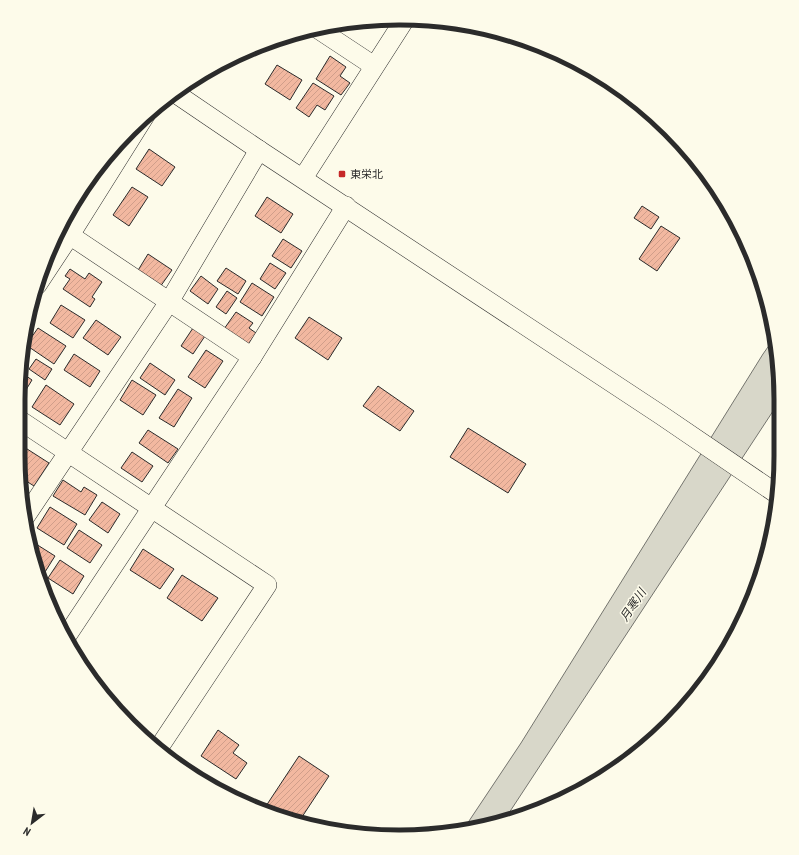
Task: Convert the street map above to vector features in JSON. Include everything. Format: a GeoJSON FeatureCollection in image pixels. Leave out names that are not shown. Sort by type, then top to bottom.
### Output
{"type":"FeatureCollection","features":[{"type":"Feature","properties":{"kind":"street"},"geometry":{"type":"LineString","coordinates":[[303,178],[402,25]]}},
{"type":"Feature","properties":{"kind":"street"},"geometry":{"type":"LineString","coordinates":[[324,33],[374,66]]}},
{"type":"Feature","properties":{"kind":"street"},"geometry":{"type":"LineString","coordinates":[[180,96],[662,415],[772,491]]}},
{"type":"Feature","properties":{"kind":"street"},"geometry":{"type":"LineString","coordinates":[[122,148],[65,232],[252,357]]}},
{"type":"Feature","properties":{"kind":"street"},"geometry":{"type":"LineString","coordinates":[[29,511],[169,302],[259,150]]}},
{"type":"Feature","properties":{"kind":"street"},"geometry":{"type":"LineString","coordinates":[[70,632],[252,357],[346,206]]}},
{"type":"Feature","properties":{"kind":"street"},"geometry":{"type":"LineString","coordinates":[[25,424],[267,585],[161,744]]}},
{"type":"Feature","properties":{"kind":"water","name":"月寒川"},"geometry":{"type":"Polygon","coordinates":[[[770,344],[774,410],[509,813],[467,824],[521,743],[770,344]]]}},
{"type":"Feature","properties":{"kind":"building"},"geometry":{"type":"Polygon","coordinates":[[[330,56],[346,67],[340,76],[350,83],[341,95],[316,79],[330,56]]]}},
{"type":"Feature","properties":{"kind":"building"},"geometry":{"type":"Polygon","coordinates":[[[277,65],[302,80],[290,100],[265,84],[277,65]]]}},
{"type":"Feature","properties":{"kind":"building"},"geometry":{"type":"Polygon","coordinates":[[[313,83],[334,96],[325,110],[317,105],[309,117],[296,108],[313,83]]]}},
{"type":"Feature","properties":{"kind":"building"},"geometry":{"type":"Polygon","coordinates":[[[149,149],[175,167],[162,186],[136,169],[149,149]]]}},
{"type":"Feature","properties":{"kind":"building"},"geometry":{"type":"Polygon","coordinates":[[[132,187],[148,197],[129,226],[113,215],[132,187]]]}},
{"type":"Feature","properties":{"kind":"building"},"geometry":{"type":"Polygon","coordinates":[[[267,197],[293,214],[281,233],[255,216],[267,197]]]}},
{"type":"Feature","properties":{"kind":"building"},"geometry":{"type":"Polygon","coordinates":[[[642,206],[659,217],[651,229],[634,218],[642,206]]]}},
{"type":"Feature","properties":{"kind":"building"},"geometry":{"type":"Polygon","coordinates":[[[661,226],[680,238],[657,271],[639,259],[661,226]]]}},
{"type":"Feature","properties":{"kind":"building"},"geometry":{"type":"Polygon","coordinates":[[[283,239],[302,251],[291,268],[272,256],[283,239]]]}},
{"type":"Feature","properties":{"kind":"building"},"geometry":{"type":"Polygon","coordinates":[[[148,254],[172,270],[160,287],[137,272],[148,254]]]}},
{"type":"Feature","properties":{"kind":"building"},"geometry":{"type":"Polygon","coordinates":[[[270,263],[286,273],[275,289],[260,279],[270,263]]]}},
{"type":"Feature","properties":{"kind":"building"},"geometry":{"type":"Polygon","coordinates":[[[226,268],[246,281],[238,294],[217,281],[226,268]]]}},
{"type":"Feature","properties":{"kind":"building"},"geometry":{"type":"Polygon","coordinates":[[[70,269],[85,279],[89,273],[102,282],[92,297],[95,299],[90,307],[63,289],[70,279],[65,276],[70,269]]]}},
{"type":"Feature","properties":{"kind":"building"},"geometry":{"type":"Polygon","coordinates":[[[201,276],[218,289],[208,304],[190,291],[201,276]]]}},
{"type":"Feature","properties":{"kind":"building"},"geometry":{"type":"Polygon","coordinates":[[[252,283],[274,297],[262,316],[240,302],[252,283]]]}},
{"type":"Feature","properties":{"kind":"building"},"geometry":{"type":"Polygon","coordinates":[[[227,291],[237,298],[226,314],[216,307],[227,291]]]}},
{"type":"Feature","properties":{"kind":"building"},"geometry":{"type":"Polygon","coordinates":[[[61,305],[85,320],[73,338],[50,323],[61,305]]]}},
{"type":"Feature","properties":{"kind":"building"},"geometry":{"type":"Polygon","coordinates":[[[236,312],[253,323],[249,328],[256,333],[247,346],[224,329],[236,312]]]}},
{"type":"Feature","properties":{"kind":"building"},"geometry":{"type":"Polygon","coordinates":[[[309,317],[342,338],[328,360],[295,338],[309,317]]]}},
{"type":"Feature","properties":{"kind":"building"},"geometry":{"type":"Polygon","coordinates":[[[96,320],[121,337],[108,355],[83,338],[96,320]]]}},
{"type":"Feature","properties":{"kind":"building"},"geometry":{"type":"Polygon","coordinates":[[[38,328],[66,346],[54,364],[29,347],[30,340],[38,328]]]}},
{"type":"Feature","properties":{"kind":"building"},"geometry":{"type":"Polygon","coordinates":[[[193,328],[205,336],[193,354],[181,346],[193,328]]]}},
{"type":"Feature","properties":{"kind":"building"},"geometry":{"type":"Polygon","coordinates":[[[206,350],[223,361],[205,388],[188,377],[206,350]]]}},
{"type":"Feature","properties":{"kind":"building"},"geometry":{"type":"Polygon","coordinates":[[[74,354],[100,371],[90,387],[64,370],[74,354]]]}},
{"type":"Feature","properties":{"kind":"building"},"geometry":{"type":"Polygon","coordinates":[[[36,359],[52,369],[45,380],[29,369],[36,359]]]}},
{"type":"Feature","properties":{"kind":"building"},"geometry":{"type":"Polygon","coordinates":[[[150,363],[175,380],[165,395],[140,378],[150,363]]]}},
{"type":"Feature","properties":{"kind":"building"},"geometry":{"type":"Polygon","coordinates":[[[26,376],[32,380],[25,391],[26,376]]]}},
{"type":"Feature","properties":{"kind":"building"},"geometry":{"type":"Polygon","coordinates":[[[132,380],[156,395],[143,415],[120,400],[132,380]]]}},
{"type":"Feature","properties":{"kind":"building"},"geometry":{"type":"Polygon","coordinates":[[[46,385],[74,404],[60,425],[32,407],[46,385]]]}},
{"type":"Feature","properties":{"kind":"building"},"geometry":{"type":"Polygon","coordinates":[[[378,386],[414,411],[400,431],[363,406],[378,386]]]}},
{"type":"Feature","properties":{"kind":"building"},"geometry":{"type":"Polygon","coordinates":[[[178,389],[192,398],[174,427],[159,418],[178,389]]]}},
{"type":"Feature","properties":{"kind":"building"},"geometry":{"type":"Polygon","coordinates":[[[468,428],[526,464],[508,493],[450,457],[468,428]]]}},
{"type":"Feature","properties":{"kind":"building"},"geometry":{"type":"Polygon","coordinates":[[[148,430],[178,449],[168,463],[139,443],[148,430]]]}},
{"type":"Feature","properties":{"kind":"building"},"geometry":{"type":"Polygon","coordinates":[[[25,448],[49,463],[34,486],[26,481],[25,448]]]}},
{"type":"Feature","properties":{"kind":"building"},"geometry":{"type":"Polygon","coordinates":[[[132,452],[153,466],[142,482],[121,468],[132,452]]]}},
{"type":"Feature","properties":{"kind":"building"},"geometry":{"type":"Polygon","coordinates":[[[63,480],[81,492],[84,487],[97,495],[85,515],[53,496],[63,480]]]}},
{"type":"Feature","properties":{"kind":"building"},"geometry":{"type":"Polygon","coordinates":[[[102,502],[120,514],[108,533],[89,520],[102,502]]]}},
{"type":"Feature","properties":{"kind":"building"},"geometry":{"type":"Polygon","coordinates":[[[50,507],[77,524],[64,545],[37,528],[50,507]]]}},
{"type":"Feature","properties":{"kind":"building"},"geometry":{"type":"Polygon","coordinates":[[[79,530],[102,545],[90,563],[67,548],[79,530]]]}},
{"type":"Feature","properties":{"kind":"building"},"geometry":{"type":"Polygon","coordinates":[[[36,544],[55,556],[45,572],[44,571],[36,544]]]}},
{"type":"Feature","properties":{"kind":"building"},"geometry":{"type":"Polygon","coordinates":[[[143,549],[174,569],[160,589],[130,570],[143,549]]]}},
{"type":"Feature","properties":{"kind":"building"},"geometry":{"type":"Polygon","coordinates":[[[60,560],[84,576],[73,594],[48,578],[60,560]]]}},
{"type":"Feature","properties":{"kind":"building"},"geometry":{"type":"Polygon","coordinates":[[[182,575],[218,598],[202,621],[167,598],[182,575]]]}},
{"type":"Feature","properties":{"kind":"building"},"geometry":{"type":"Polygon","coordinates":[[[218,730],[239,745],[233,753],[247,763],[236,779],[201,756],[218,730]]]}},
{"type":"Feature","properties":{"kind":"building"},"geometry":{"type":"Polygon","coordinates":[[[299,756],[329,776],[302,817],[267,805],[299,756]]]}},
{"type":"Feature","properties":{"kind":"place","name":"東栄北"},"geometry":{"type":"Point","coordinates":[342,174]}}]}
